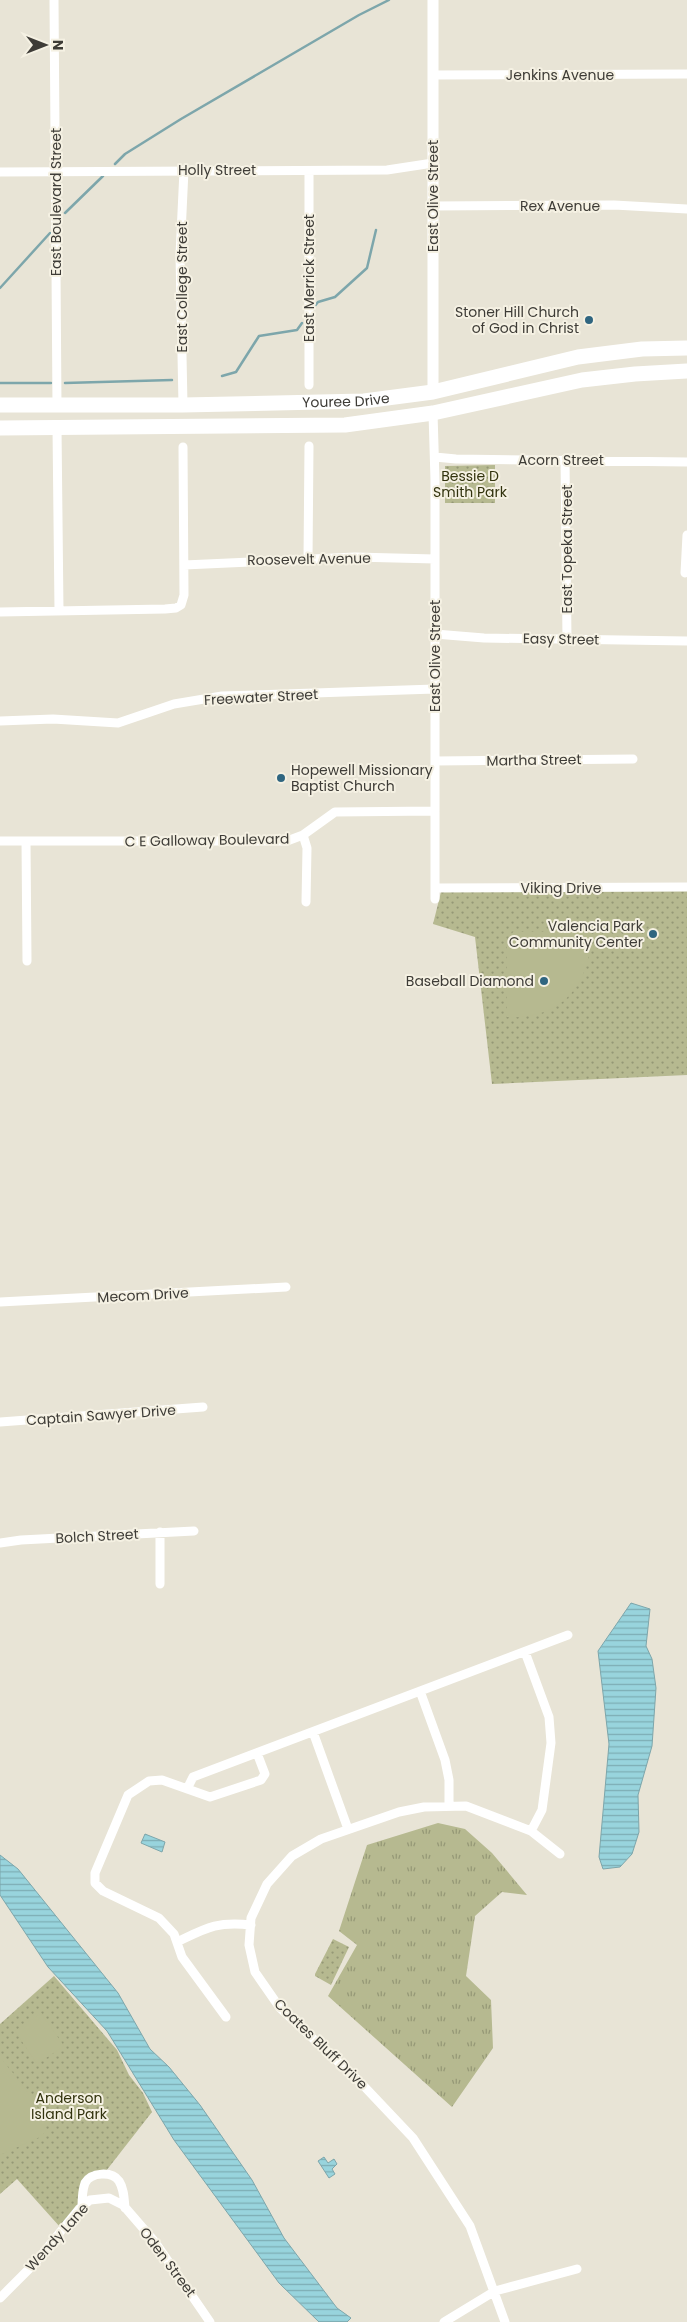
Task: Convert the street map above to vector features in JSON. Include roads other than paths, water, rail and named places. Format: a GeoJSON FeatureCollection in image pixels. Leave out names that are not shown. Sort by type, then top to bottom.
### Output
{"type":"FeatureCollection","features":[{"type":"Feature","properties":{"kind":"main road","name":"Youree Drive"},"geometry":{"type":"LineString","coordinates":[[0,405],[183,405],[327,403],[364,400],[433,392],[578,357],[642,349],[687,348]]}},
{"type":"Feature","properties":{"kind":"main road","name":"Youree Drive"},"geometry":{"type":"LineString","coordinates":[[0,428],[301,427],[345,425],[433,412],[582,380],[634,374],[687,371]]}},
{"type":"Feature","properties":{"kind":"main road"},"geometry":{"type":"LineString","coordinates":[[433,392],[433,412]]}},
{"type":"Feature","properties":{"kind":"street","name":"East Boulevard Street"},"geometry":{"type":"LineString","coordinates":[[54,0],[57,405]]}},
{"type":"Feature","properties":{"kind":"street","name":"East Olive Street"},"geometry":{"type":"LineString","coordinates":[[433,0],[433,392]]}},
{"type":"Feature","properties":{"kind":"street","name":"Jenkins Avenue"},"geometry":{"type":"LineString","coordinates":[[433,76],[687,74]]}},
{"type":"Feature","properties":{"kind":"street","name":"Holly Street"},"geometry":{"type":"LineString","coordinates":[[0,172],[387,170],[433,163]]}},
{"type":"Feature","properties":{"kind":"street","name":"East College Street"},"geometry":{"type":"LineString","coordinates":[[183,405],[180,254],[184,170]]}},
{"type":"Feature","properties":{"kind":"street","name":"East Merrick Street"},"geometry":{"type":"LineString","coordinates":[[308,171],[310,386]]}},
{"type":"Feature","properties":{"kind":"street","name":"Rex Avenue"},"geometry":{"type":"LineString","coordinates":[[433,206],[614,205],[687,210]]}},
{"type":"Feature","properties":{"kind":"street","name":"East Olive Street"},"geometry":{"type":"LineString","coordinates":[[433,412],[435,457],[435,899]]}},
{"type":"Feature","properties":{"kind":"street"},"geometry":{"type":"LineString","coordinates":[[57,428],[59,611]]}},
{"type":"Feature","properties":{"kind":"street"},"geometry":{"type":"LineString","coordinates":[[308,559],[309,446]]}},
{"type":"Feature","properties":{"kind":"street"},"geometry":{"type":"LineString","coordinates":[[0,612],[165,609],[176,608],[181,605],[184,595],[183,447]]}},
{"type":"Feature","properties":{"kind":"street","name":"Acorn Street"},"geometry":{"type":"LineString","coordinates":[[435,457],[456,459],[687,462]]}},
{"type":"Feature","properties":{"kind":"street","name":"East Topeka Street"},"geometry":{"type":"LineString","coordinates":[[565,460],[567,639]]}},
{"type":"Feature","properties":{"kind":"street"},"geometry":{"type":"LineString","coordinates":[[685,573],[687,535]]}},
{"type":"Feature","properties":{"kind":"street","name":"Roosevelt Avenue"},"geometry":{"type":"LineString","coordinates":[[184,564],[308,559],[435,559]]}},
{"type":"Feature","properties":{"kind":"street","name":"Easy Street"},"geometry":{"type":"LineString","coordinates":[[435,634],[484,638],[687,641]]}},
{"type":"Feature","properties":{"kind":"street","name":"Freewater Street"},"geometry":{"type":"LineString","coordinates":[[0,721],[53,719],[118,723],[174,704],[222,696],[435,689]]}},
{"type":"Feature","properties":{"kind":"street","name":"Martha Street"},"geometry":{"type":"LineString","coordinates":[[435,761],[633,759]]}},
{"type":"Feature","properties":{"kind":"street","name":"C E Galloway Boulevard"},"geometry":{"type":"LineString","coordinates":[[0,841],[287,841],[303,835],[330,814],[342,811],[435,812]]}},
{"type":"Feature","properties":{"kind":"street"},"geometry":{"type":"LineString","coordinates":[[303,835],[307,848],[306,902]]}},
{"type":"Feature","properties":{"kind":"street"},"geometry":{"type":"LineString","coordinates":[[26,841],[27,961]]}},
{"type":"Feature","properties":{"kind":"street","name":"Viking Drive"},"geometry":{"type":"LineString","coordinates":[[435,888],[687,887]]}},
{"type":"Feature","properties":{"kind":"street","name":"Mecom Drive"},"geometry":{"type":"LineString","coordinates":[[0,1302],[286,1287]]}},
{"type":"Feature","properties":{"kind":"street","name":"Captain Sawyer Drive"},"geometry":{"type":"LineString","coordinates":[[0,1422],[203,1407]]}},
{"type":"Feature","properties":{"kind":"street","name":"Bolch Street"},"geometry":{"type":"LineString","coordinates":[[0,1543],[20,1540],[194,1531]]}},
{"type":"Feature","properties":{"kind":"street"},"geometry":{"type":"LineString","coordinates":[[160,1532],[160,1584]]}},
{"type":"Feature","properties":{"kind":"street"},"geometry":{"type":"LineString","coordinates":[[187,1789],[193,1777],[568,1635]]}},
{"type":"Feature","properties":{"kind":"street"},"geometry":{"type":"LineString","coordinates":[[525,1652],[549,1717],[552,1743],[542,1810],[531,1832]]}},
{"type":"Feature","properties":{"kind":"street"},"geometry":{"type":"LineString","coordinates":[[420,1691],[444,1760],[449,1780],[449,1806]]}},
{"type":"Feature","properties":{"kind":"street"},"geometry":{"type":"LineString","coordinates":[[313,1732],[348,1829]]}},
{"type":"Feature","properties":{"kind":"street"},"geometry":{"type":"LineString","coordinates":[[226,2017],[182,1957],[174,1934],[159,1918],[103,1891],[95,1883],[95,1873],[128,1795],[149,1781],[162,1780],[210,1797],[261,1780],[265,1774],[257,1753]]}},
{"type":"Feature","properties":{"kind":"street","name":"Coates Bluff Drive"},"geometry":{"type":"LineString","coordinates":[[505,2322],[470,2226],[413,2138],[360,2082],[280,2008],[255,1972],[249,1945],[251,1918],[267,1884],[292,1856],[321,1839],[399,1812],[424,1806],[466,1806],[531,1832],[560,1854]]}},
{"type":"Feature","properties":{"kind":"street"},"geometry":{"type":"LineString","coordinates":[[177,1942],[212,1925],[233,1923],[251,1925]]}},
{"type":"Feature","properties":{"kind":"street"},"geometry":{"type":"LineString","coordinates":[[82,2207],[82,2193],[86,2182],[94,2176],[102,2174],[112,2175],[118,2180],[123,2190],[124,2206]]}},
{"type":"Feature","properties":{"kind":"street","name":"Wendy Lane"},"geometry":{"type":"LineString","coordinates":[[0,2298],[34,2264],[90,2200],[110,2198],[124,2206]]}},
{"type":"Feature","properties":{"kind":"street","name":"Oden Street"},"geometry":{"type":"LineString","coordinates":[[124,2206],[167,2257],[210,2322]]}},
{"type":"Feature","properties":{"kind":"street"},"geometry":{"type":"LineString","coordinates":[[444,2322],[495,2291],[577,2269]]}},
{"type":"Feature","properties":{"kind":"water"},"geometry":{"type":"Polygon","coordinates":[[[631,1603],[650,1609],[646,1646],[652,1659],[656,1688],[652,1746],[638,1795],[639,1832],[632,1854],[620,1867],[603,1869],[599,1857],[609,1744],[598,1651],[631,1603]]]}},
{"type":"Feature","properties":{"kind":"water"},"geometry":{"type":"Polygon","coordinates":[[[145,1834],[165,1842],[162,1852],[141,1843],[145,1834]]]}},
{"type":"Feature","properties":{"kind":"water"},"geometry":{"type":"Polygon","coordinates":[[[0,1855],[18,1869],[118,1993],[150,2049],[169,2067],[200,2105],[252,2180],[284,2238],[337,2308],[351,2318],[347,2322],[319,2322],[279,2283],[174,2140],[107,2031],[48,1967],[0,1895],[0,1855]]]}},
{"type":"Feature","properties":{"kind":"water"},"geometry":{"type":"Polygon","coordinates":[[[324,2157],[328,2163],[334,2159],[337,2164],[332,2169],[335,2174],[329,2178],[318,2161],[324,2157]]]}},
{"type":"Feature","properties":{"kind":"waterway"},"geometry":{"type":"LineString","coordinates":[[115,164],[125,154],[181,119],[359,15],[389,0]]}},
{"type":"Feature","properties":{"kind":"waterway"},"geometry":{"type":"LineString","coordinates":[[65,213],[103,176]]}},
{"type":"Feature","properties":{"kind":"waterway"},"geometry":{"type":"LineString","coordinates":[[314,307],[318,302],[335,297],[367,268],[376,230]]}},
{"type":"Feature","properties":{"kind":"waterway"},"geometry":{"type":"LineString","coordinates":[[0,288],[50,233]]}},
{"type":"Feature","properties":{"kind":"waterway"},"geometry":{"type":"LineString","coordinates":[[222,376],[236,372],[259,336],[297,330],[302,323]]}},
{"type":"Feature","properties":{"kind":"waterway"},"geometry":{"type":"LineString","coordinates":[[65,383],[172,380]]}},
{"type":"Feature","properties":{"kind":"waterway"},"geometry":{"type":"LineString","coordinates":[[0,383],[51,383]]}},
{"type":"Feature","properties":{"kind":"place","name":"Stoner Hill Church of God in Christ"},"geometry":{"type":"Point","coordinates":[589,320]}},
{"type":"Feature","properties":{"kind":"place","name":"Hopewell Missionary Baptist Church"},"geometry":{"type":"Point","coordinates":[281,778]}},
{"type":"Feature","properties":{"kind":"place","name":"Valencia Park Community Center"},"geometry":{"type":"Point","coordinates":[653,934]}},
{"type":"Feature","properties":{"kind":"place","name":"Baseball Diamond"},"geometry":{"type":"Point","coordinates":[544,981]}},
{"type":"Feature","properties":{"kind":"park label","name":"Bessie D Smith Park"},"geometry":{"type":"Point","coordinates":[470,484]}},
{"type":"Feature","properties":{"kind":"park label","name":"Anderson Island Park"},"geometry":{"type":"Point","coordinates":[69,2106]}}]}
